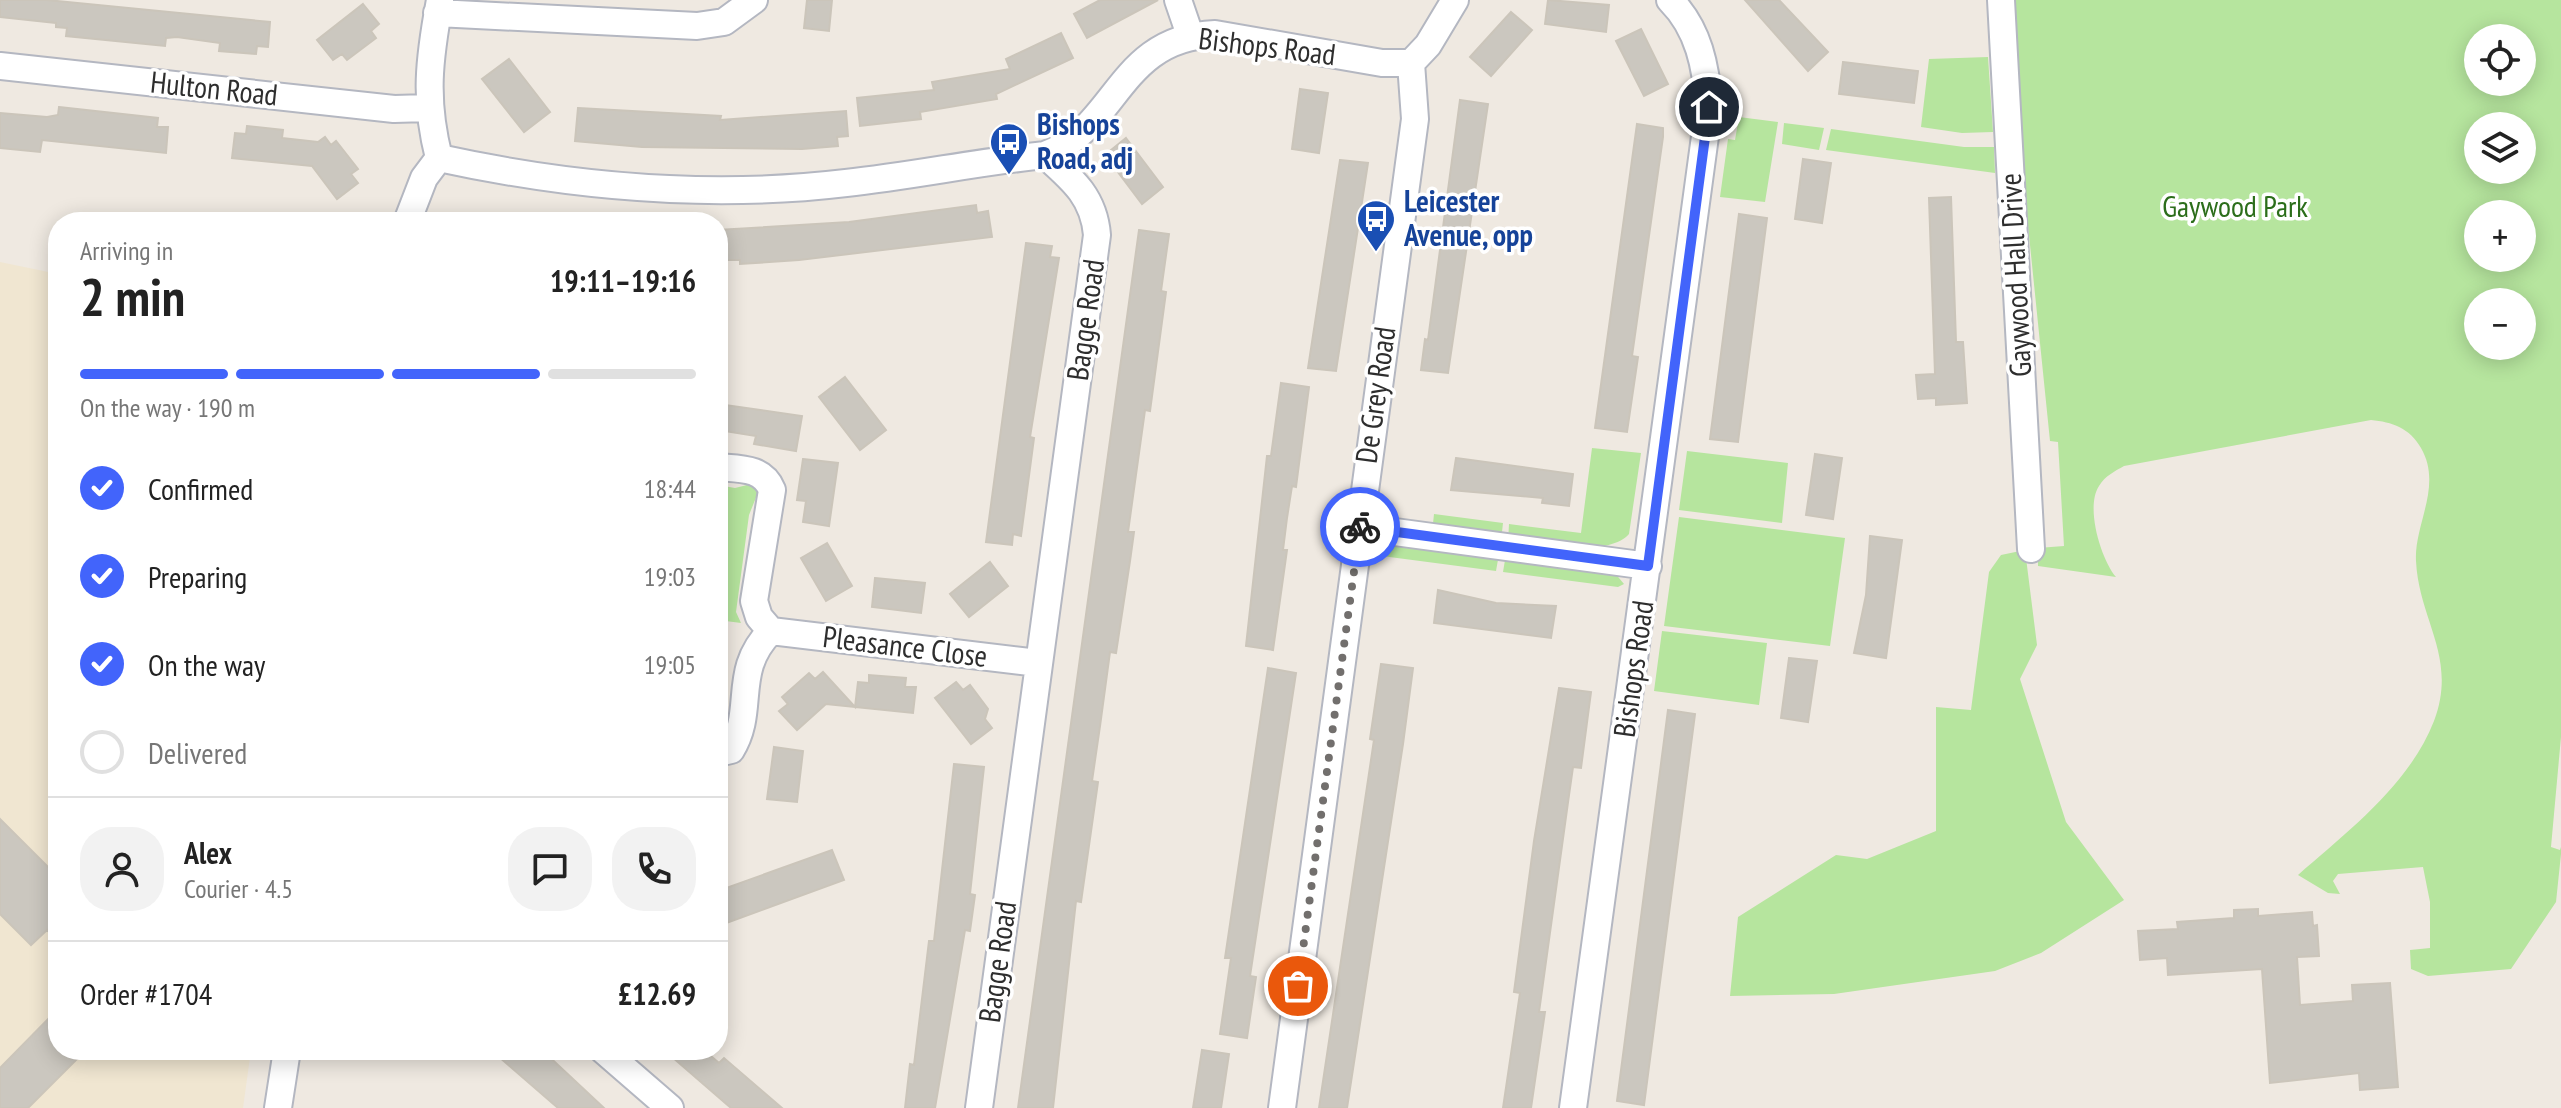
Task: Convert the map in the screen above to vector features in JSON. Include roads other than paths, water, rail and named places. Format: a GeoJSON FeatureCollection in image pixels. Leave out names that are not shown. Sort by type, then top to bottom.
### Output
{"type":"FeatureCollection","features":[{"type":"Feature","properties":{"kind":"street"},"geometry":{"type":"LineString","coordinates":[[411,212],[424,178],[439,158],[428,108],[439,7],[697,26],[724,22],[754,0]]}},
{"type":"Feature","properties":{"kind":"street"},"geometry":{"type":"LineString","coordinates":[[1178,0],[1190,35]]}},
{"type":"Feature","properties":{"kind":"street"},"geometry":{"type":"LineString","coordinates":[[1411,63],[1428,45],[1455,0]]}},
{"type":"Feature","properties":{"kind":"street","name":"Bishops Road"},"geometry":{"type":"LineString","coordinates":[[1573,1108],[1709,107],[1706,70],[1698,43],[1682,12],[1670,0]]}},
{"type":"Feature","properties":{"kind":"street","name":"Gaywood Hall Drive"},"geometry":{"type":"LineString","coordinates":[[2001,0],[2031,549]]}},
{"type":"Feature","properties":{"kind":"street","name":"Bishops Road"},"geometry":{"type":"LineString","coordinates":[[1045,155],[1067,146],[1143,59],[1169,42],[1190,35],[1215,34],[1382,63],[1411,63]]}},
{"type":"Feature","properties":{"kind":"street","name":"De Grey Road"},"geometry":{"type":"LineString","coordinates":[[1282,1108],[1415,119],[1411,63]]}},
{"type":"Feature","properties":{"kind":"street","name":"Hulton Road"},"geometry":{"type":"LineString","coordinates":[[0,66],[394,109],[428,108]]}},
{"type":"Feature","properties":{"kind":"street"},"geometry":{"type":"LineString","coordinates":[[439,158],[584,182],[690,190],[844,183],[1045,155]]}},
{"type":"Feature","properties":{"kind":"street","name":"Bagge Road"},"geometry":{"type":"LineString","coordinates":[[979,1108],[1097,235],[1096,217],[1078,183],[1045,155]]}},
{"type":"Feature","properties":{"kind":"street"},"geometry":{"type":"LineString","coordinates":[[728,468],[758,471],[768,479],[772,490],[754,601],[759,617],[771,631],[756,646],[749,662],[739,738],[728,751]]}},
{"type":"Feature","properties":{"kind":"street"},"geometry":{"type":"LineString","coordinates":[[1358,527],[1648,566]]}},
{"type":"Feature","properties":{"kind":"street","name":"Pleasance Close"},"geometry":{"type":"LineString","coordinates":[[771,631],[1038,663]]}},
{"type":"Feature","properties":{"kind":"street"},"geometry":{"type":"LineString","coordinates":[[278,1108],[285,1060]]}},
{"type":"Feature","properties":{"kind":"street"},"geometry":{"type":"LineString","coordinates":[[615,1060],[670,1108]]}},
{"type":"Feature","properties":{"kind":"place","name":"Bishops Road, adj"},"geometry":{"type":"Point","coordinates":[1009,176]}},
{"type":"Feature","properties":{"kind":"place","name":"Leicester Avenue, opp"},"geometry":{"type":"Point","coordinates":[1376,253]}},
{"type":"Feature","properties":{"kind":"park label","name":"Gaywood Park"},"geometry":{"type":"Point","coordinates":[2235,207]}}]}
